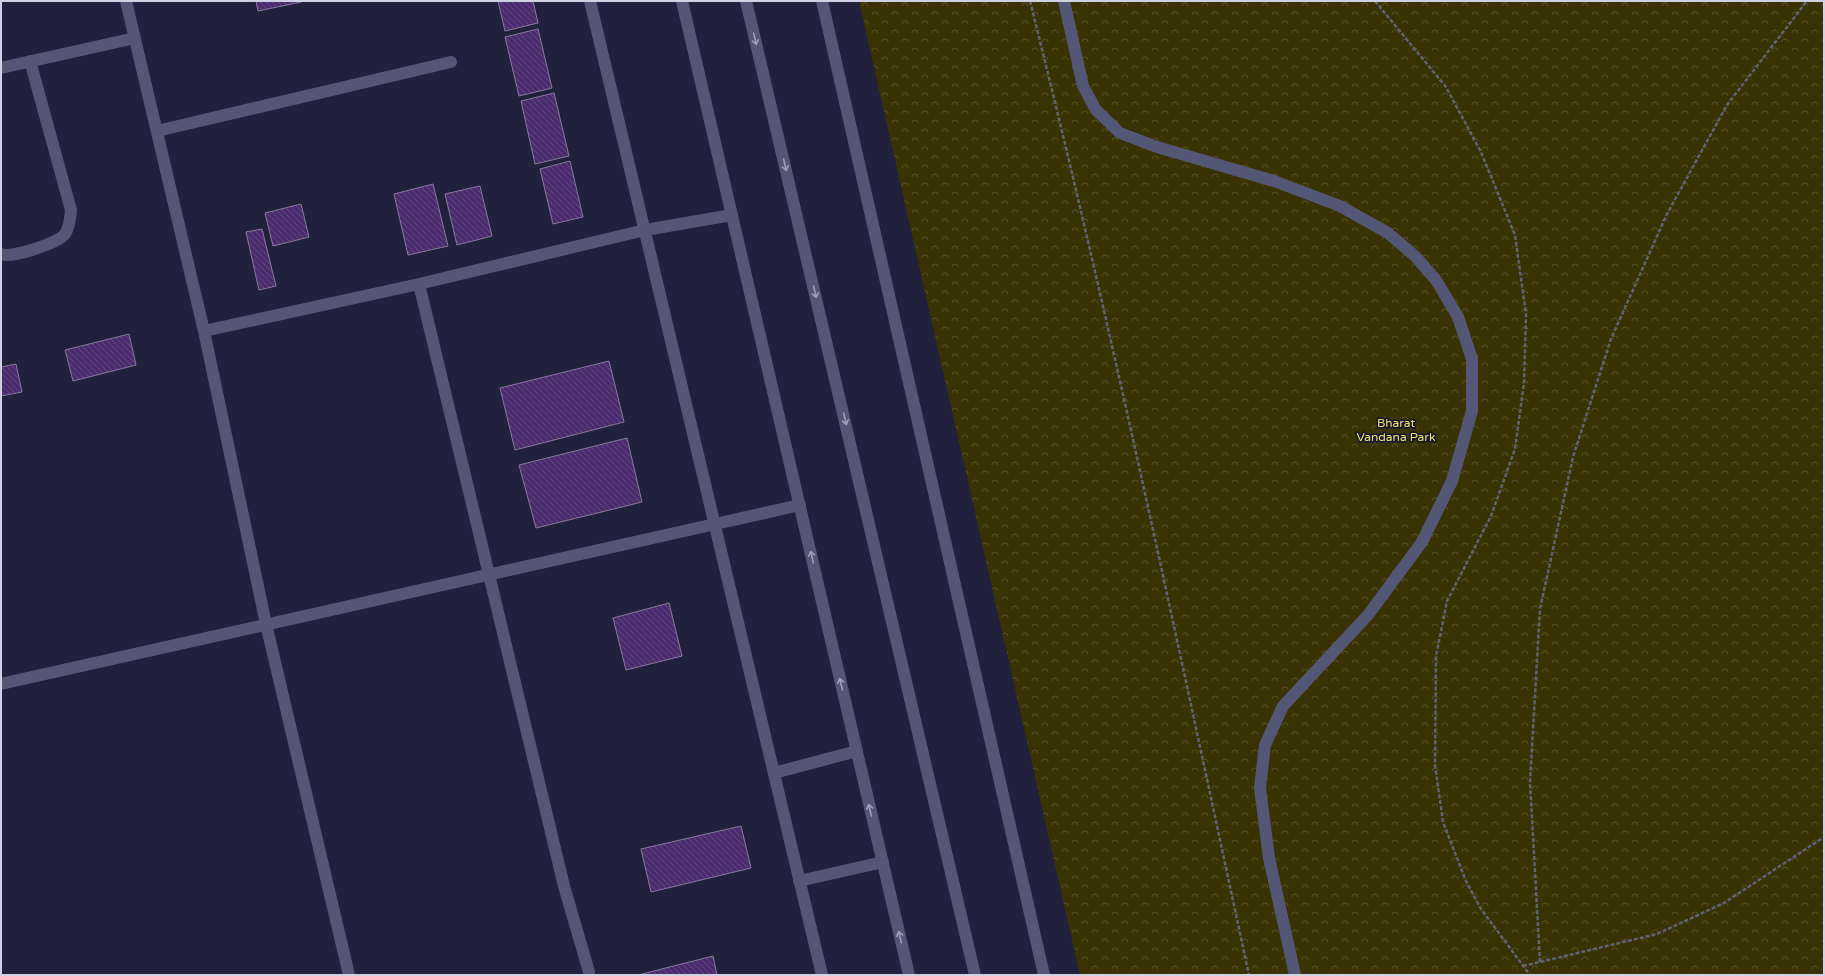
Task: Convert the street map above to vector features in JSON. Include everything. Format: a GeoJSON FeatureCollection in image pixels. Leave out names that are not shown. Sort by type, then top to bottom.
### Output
{"type":"FeatureCollection","features":[{"type":"Feature","properties":{"kind":"street"},"geometry":{"type":"LineString","coordinates":[[126,1],[204,331],[266,624],[349,975]]}},
{"type":"Feature","properties":{"kind":"street"},"geometry":{"type":"LineString","coordinates":[[590,1],[822,975]]}},
{"type":"Feature","properties":{"kind":"street"},"geometry":{"type":"LineString","coordinates":[[682,1],[908,975]]}},
{"type":"Feature","properties":{"kind":"street"},"geometry":{"type":"LineString","coordinates":[[746,1],[975,975]]}},
{"type":"Feature","properties":{"kind":"street"},"geometry":{"type":"LineString","coordinates":[[822,1],[1044,975]]}},
{"type":"Feature","properties":{"kind":"street"},"geometry":{"type":"LineString","coordinates":[[1064,1],[1082,86],[1096,110],[1120,133],[1157,147],[1274,181],[1340,206],[1388,233],[1415,256],[1436,280],[1458,317],[1472,359],[1472,410],[1452,481],[1422,542],[1368,615],[1283,706],[1265,745],[1260,788],[1269,858],[1295,975]]}},
{"type":"Feature","properties":{"kind":"street"},"geometry":{"type":"LineString","coordinates":[[1,68],[135,38]]}},
{"type":"Feature","properties":{"kind":"street"},"geometry":{"type":"LineString","coordinates":[[1,254],[10,256],[58,241],[65,235],[70,225],[71,210],[30,61]]}},
{"type":"Feature","properties":{"kind":"street"},"geometry":{"type":"LineString","coordinates":[[157,131],[451,62]]}},
{"type":"Feature","properties":{"kind":"street"},"geometry":{"type":"LineString","coordinates":[[204,331],[419,284],[645,230],[732,215]]}},
{"type":"Feature","properties":{"kind":"street"},"geometry":{"type":"LineString","coordinates":[[419,284],[564,886],[589,972]]}},
{"type":"Feature","properties":{"kind":"street"},"geometry":{"type":"LineString","coordinates":[[1,684],[800,505]]}},
{"type":"Feature","properties":{"kind":"street"},"geometry":{"type":"LineString","coordinates":[[774,773],[857,751]]}},
{"type":"Feature","properties":{"kind":"street"},"geometry":{"type":"LineString","coordinates":[[799,881],[882,862]]}},
{"type":"Feature","properties":{"kind":"path"},"geometry":{"type":"LineString","coordinates":[[1030,1],[1064,138],[1154,532],[1250,975]]}},
{"type":"Feature","properties":{"kind":"path"},"geometry":{"type":"LineString","coordinates":[[1540,962],[1530,782],[1540,609],[1573,457],[1611,339],[1668,214],[1727,105],[1807,1]]}},
{"type":"Feature","properties":{"kind":"path"},"geometry":{"type":"LineString","coordinates":[[1523,966],[1657,934],[1724,903],[1824,837]]}},
{"type":"Feature","properties":{"kind":"green space","name":"Bharat Vandana Park"},"geometry":{"type":"Polygon","coordinates":[[[859,1],[1824,1],[1824,975],[1080,975],[859,1]]]}},
{"type":"Feature","properties":{"kind":"building"},"geometry":{"type":"Polygon","coordinates":[[[256,1],[301,1],[301,2],[258,11],[256,1]]]}},
{"type":"Feature","properties":{"kind":"building"},"geometry":{"type":"Polygon","coordinates":[[[498,1],[533,1],[538,23],[505,31],[498,1]]]}},
{"type":"Feature","properties":{"kind":"building"},"geometry":{"type":"Polygon","coordinates":[[[538,29],[552,88],[519,96],[505,37],[538,29]]]}},
{"type":"Feature","properties":{"kind":"building"},"geometry":{"type":"Polygon","coordinates":[[[554,93],[569,156],[535,164],[521,101],[554,93]]]}},
{"type":"Feature","properties":{"kind":"building"},"geometry":{"type":"Polygon","coordinates":[[[570,161],[583,217],[553,224],[540,169],[570,161]]]}},
{"type":"Feature","properties":{"kind":"building"},"geometry":{"type":"Polygon","coordinates":[[[433,184],[448,246],[408,255],[394,194],[433,184]]]}},
{"type":"Feature","properties":{"kind":"building"},"geometry":{"type":"Polygon","coordinates":[[[480,186],[492,236],[457,245],[445,194],[480,186]]]}},
{"type":"Feature","properties":{"kind":"building"},"geometry":{"type":"Polygon","coordinates":[[[301,204],[309,237],[273,246],[265,213],[301,204]]]}},
{"type":"Feature","properties":{"kind":"building"},"geometry":{"type":"Polygon","coordinates":[[[262,229],[276,286],[259,290],[246,232],[262,229]]]}},
{"type":"Feature","properties":{"kind":"building"},"geometry":{"type":"Polygon","coordinates":[[[129,334],[136,365],[73,381],[65,350],[129,334]]]}},
{"type":"Feature","properties":{"kind":"building"},"geometry":{"type":"Polygon","coordinates":[[[609,361],[624,422],[515,450],[500,388],[609,361]]]}},
{"type":"Feature","properties":{"kind":"building"},"geometry":{"type":"Polygon","coordinates":[[[16,364],[22,392],[1,396],[1,367],[16,364]]]}},
{"type":"Feature","properties":{"kind":"building"},"geometry":{"type":"Polygon","coordinates":[[[627,438],[642,502],[536,528],[519,465],[627,438]]]}},
{"type":"Feature","properties":{"kind":"building"},"geometry":{"type":"Polygon","coordinates":[[[669,603],[682,656],[626,670],[613,618],[669,603]]]}},
{"type":"Feature","properties":{"kind":"building"},"geometry":{"type":"Polygon","coordinates":[[[741,826],[751,868],[651,892],[641,849],[741,826]]]}},
{"type":"Feature","properties":{"kind":"building"},"geometry":{"type":"Polygon","coordinates":[[[713,956],[717,975],[638,975],[713,956]]]}}]}
